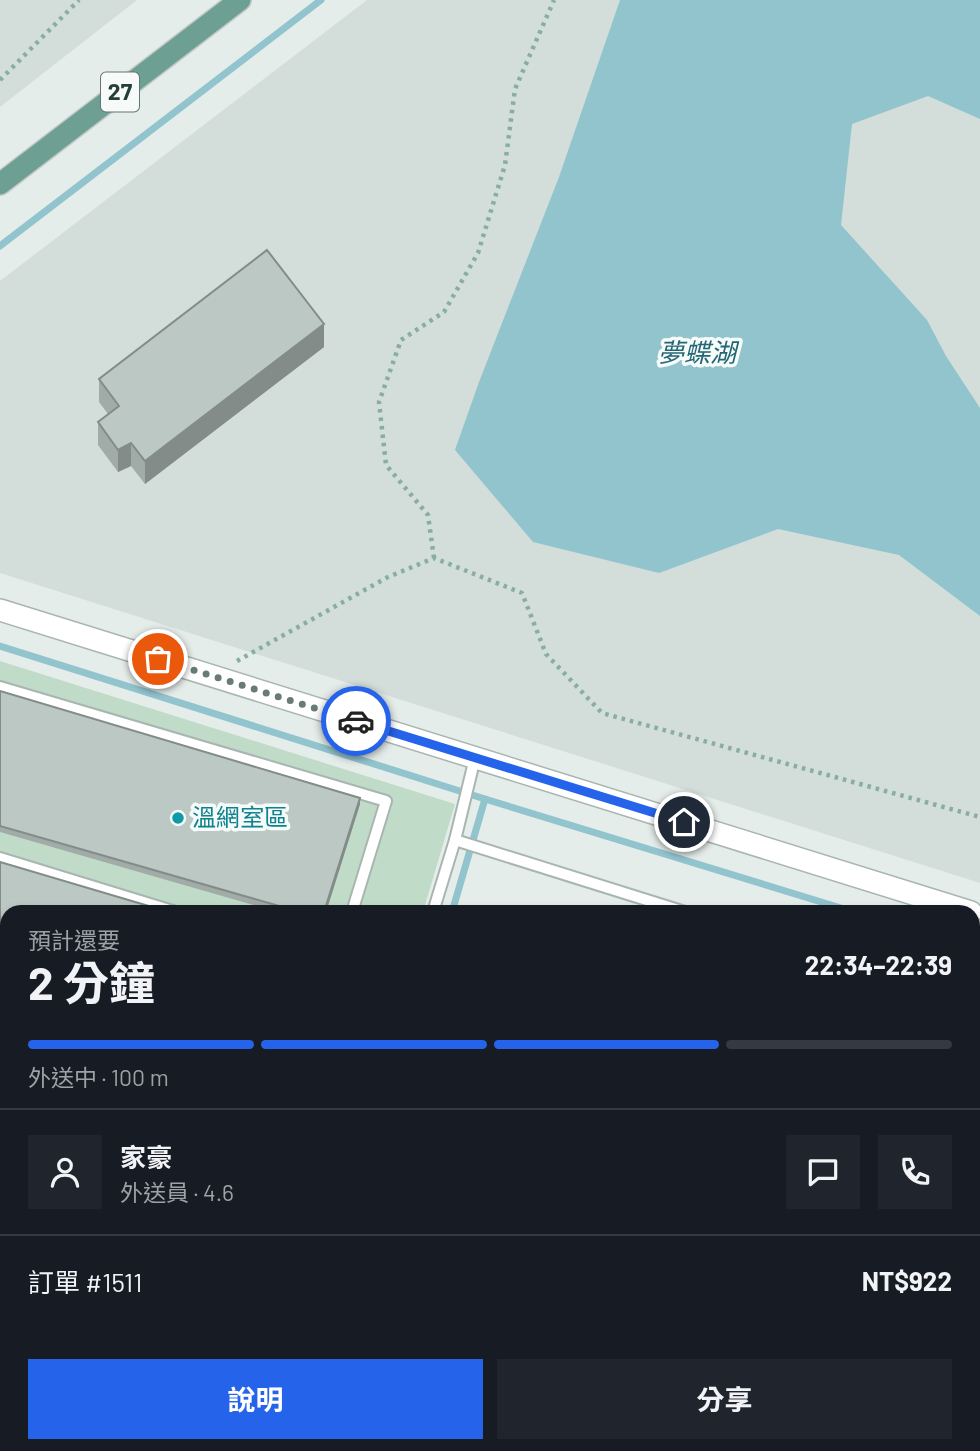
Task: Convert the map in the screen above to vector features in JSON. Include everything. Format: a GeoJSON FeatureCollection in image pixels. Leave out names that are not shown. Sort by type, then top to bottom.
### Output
{"type":"FeatureCollection","features":[{"type":"Feature","properties":{"kind":"main road","name":"27"},"geometry":{"type":"LineString","coordinates":[[0,184],[240,0]]}},
{"type":"Feature","properties":{"kind":"street"},"geometry":{"type":"LineString","coordinates":[[0,610],[949,905]]}},
{"type":"Feature","properties":{"kind":"lane"},"geometry":{"type":"LineString","coordinates":[[0,687],[386,801],[354,905]]}},
{"type":"Feature","properties":{"kind":"lane"},"geometry":{"type":"LineString","coordinates":[[435,905],[455,840],[475,758]]}},
{"type":"Feature","properties":{"kind":"lane"},"geometry":{"type":"LineString","coordinates":[[455,840],[663,905]]}},
{"type":"Feature","properties":{"kind":"lane"},"geometry":{"type":"LineString","coordinates":[[0,858],[153,905]]}},
{"type":"Feature","properties":{"kind":"path"},"geometry":{"type":"LineString","coordinates":[[0,80],[79,0]]}},
{"type":"Feature","properties":{"kind":"path"},"geometry":{"type":"LineString","coordinates":[[433,558],[428,515],[386,465],[379,402],[401,340],[444,313],[478,253],[505,165],[515,89],[554,0]]}},
{"type":"Feature","properties":{"kind":"path"},"geometry":{"type":"LineString","coordinates":[[211,675],[387,577],[433,558],[522,593],[546,653],[602,713],[980,817]]}},
{"type":"Feature","properties":{"kind":"shaded area"},"geometry":{"type":"Polygon","coordinates":[[[0,0],[137,0],[0,107],[0,0]]]}},
{"type":"Feature","properties":{"kind":"shaded area"},"geometry":{"type":"Polygon","coordinates":[[[367,0],[980,0],[980,883],[0,573],[0,281],[367,0]]]}},
{"type":"Feature","properties":{"kind":"green space"},"geometry":{"type":"Polygon","coordinates":[[[0,661],[455,804],[425,905],[0,905],[0,661]]]}},
{"type":"Feature","properties":{"kind":"water","name":"夢蝶湖"},"geometry":{"type":"Polygon","coordinates":[[[620,0],[980,0],[980,119],[928,96],[852,124],[841,225],[927,320],[946,356],[980,408],[980,616],[899,555],[778,529],[659,573],[533,542],[455,450],[559,177],[620,0]]]}},
{"type":"Feature","properties":{"kind":"building"},"geometry":{"type":"Polygon","coordinates":[[[267,250],[324,324],[145,461],[131,443],[118,450],[98,422],[119,406],[99,379],[267,250]]]}},
{"type":"Feature","properties":{"kind":"building","name":"溫網室區"},"geometry":{"type":"Polygon","coordinates":[[[0,691],[360,798],[326,905],[276,905],[0,826],[0,691]]]}},
{"type":"Feature","properties":{"kind":"building"},"geometry":{"type":"Polygon","coordinates":[[[0,862],[145,905],[0,905],[0,862]]]}},
{"type":"Feature","properties":{"kind":"waterway"},"geometry":{"type":"LineString","coordinates":[[0,246],[321,0]]}},
{"type":"Feature","properties":{"kind":"waterway"},"geometry":{"type":"LineString","coordinates":[[0,646],[831,905]]}},
{"type":"Feature","properties":{"kind":"waterway"},"geometry":{"type":"LineString","coordinates":[[454,905],[485,799]]}},
{"type":"Feature","properties":{"kind":"way so far"},"geometry":{"type":"LineString","coordinates":[[158,659],[356,721]]}},
{"type":"Feature","properties":{"kind":"place","name":"溫網室區"},"geometry":{"type":"Point","coordinates":[178,818]}},
{"type":"Feature","properties":{"kind":"route"},"geometry":{"type":"LineString","coordinates":[[356,721],[684,822]]}}]}
